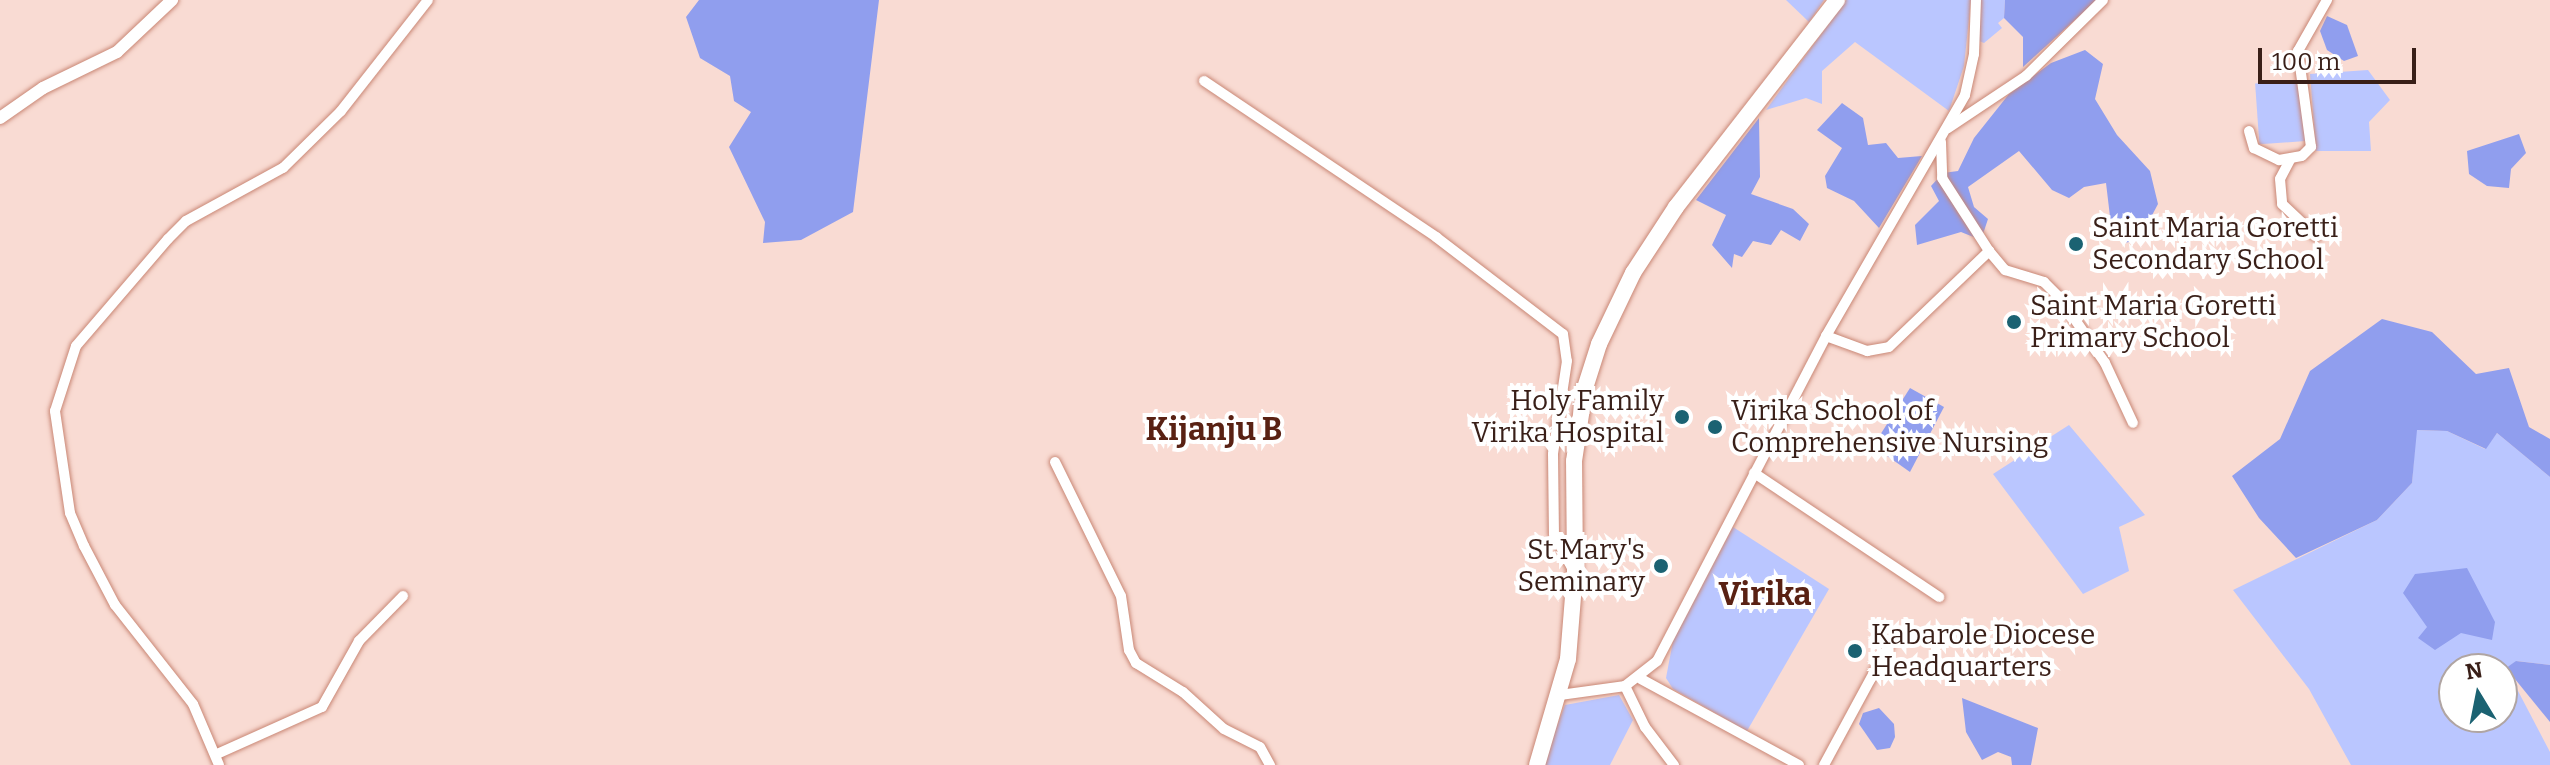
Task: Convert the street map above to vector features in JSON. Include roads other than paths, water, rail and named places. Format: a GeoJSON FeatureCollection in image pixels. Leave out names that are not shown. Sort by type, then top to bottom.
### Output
{"type":"FeatureCollection","features":[{"type":"Feature","properties":{"kind":"highway"},"geometry":{"type":"LineString","coordinates":[[1537,765],[1560,695],[1575,572],[1572,495],[1578,424],[1585,388],[1617,304],[1676,207],[1837,0]]}},
{"type":"Feature","properties":{"kind":"street"},"geometry":{"type":"LineString","coordinates":[[0,118],[43,88],[117,52],[172,0]]}},
{"type":"Feature","properties":{"kind":"street"},"geometry":{"type":"LineString","coordinates":[[403,596],[359,641],[322,707],[218,760],[193,704],[115,605],[84,546],[70,513],[55,411],[76,346],[168,239],[186,221],[283,168],[341,111],[428,0]]}},
{"type":"Feature","properties":{"kind":"street"},"geometry":{"type":"LineString","coordinates":[[1560,695],[1625,686],[1641,679],[1657,661],[1826,336],[1965,95],[1974,54],[1976,0]]}},
{"type":"Feature","properties":{"kind":"street"},"geometry":{"type":"LineString","coordinates":[[1947,128],[2026,76],[2103,0]]}},
{"type":"Feature","properties":{"kind":"street"},"geometry":{"type":"LineString","coordinates":[[2316,236],[2282,204],[2280,179],[2290,160],[2311,147],[2298,51],[2327,0]]}},
{"type":"Feature","properties":{"kind":"street"},"geometry":{"type":"LineString","coordinates":[[1204,81],[1436,237],[1563,334],[1567,361],[1553,454],[1554,534],[1575,572]]}},
{"type":"Feature","properties":{"kind":"street"},"geometry":{"type":"LineString","coordinates":[[2249,131],[2254,148],[2263,155],[2290,160]]}},
{"type":"Feature","properties":{"kind":"street"},"geometry":{"type":"LineString","coordinates":[[1941,140],[1942,178],[1989,251],[2005,270],[2044,282],[2060,298],[2105,363],[2133,423]]}},
{"type":"Feature","properties":{"kind":"street"},"geometry":{"type":"LineString","coordinates":[[1921,176],[1942,178]]}},
{"type":"Feature","properties":{"kind":"street"},"geometry":{"type":"LineString","coordinates":[[1826,336],[1867,351],[1889,347],[1989,251]]}},
{"type":"Feature","properties":{"kind":"street"},"geometry":{"type":"LineString","coordinates":[[1055,462],[1121,596],[1129,650],[1136,663],[1183,692],[1224,729],[1260,747],[1270,765]]}},
{"type":"Feature","properties":{"kind":"street"},"geometry":{"type":"LineString","coordinates":[[1754,473],[1939,597]]}},
{"type":"Feature","properties":{"kind":"street"},"geometry":{"type":"LineString","coordinates":[[1824,765],[1891,641]]}},
{"type":"Feature","properties":{"kind":"street"},"geometry":{"type":"LineString","coordinates":[[1641,679],[1799,765]]}},
{"type":"Feature","properties":{"kind":"street"},"geometry":{"type":"LineString","coordinates":[[1625,686],[1645,727],[1674,765]]}},
{"type":"Feature","properties":{"kind":"place","name":"Saint Maria Goretti Secondary School"},"geometry":{"type":"Point","coordinates":[2076,244]}},
{"type":"Feature","properties":{"kind":"place","name":"Saint Maria Goretti Primary School"},"geometry":{"type":"Point","coordinates":[2014,322]}},
{"type":"Feature","properties":{"kind":"place","name":"Holy Family Virika Hospital"},"geometry":{"type":"Point","coordinates":[1682,417]}},
{"type":"Feature","properties":{"kind":"place","name":"Virika School of Comprehensive Nursing"},"geometry":{"type":"Point","coordinates":[1715,427]}},
{"type":"Feature","properties":{"kind":"place","name":"St Mary's Seminary"},"geometry":{"type":"Point","coordinates":[1661,566]}},
{"type":"Feature","properties":{"kind":"place","name":"Kabarole Diocese Headquarters"},"geometry":{"type":"Point","coordinates":[1855,651]}},
{"type":"Feature","properties":{"kind":"district","name":"Kijanju B"},"geometry":{"type":"Point","coordinates":[1214,429]}},
{"type":"Feature","properties":{"kind":"district","name":"Virika"},"geometry":{"type":"Point","coordinates":[1765,594]}}]}
